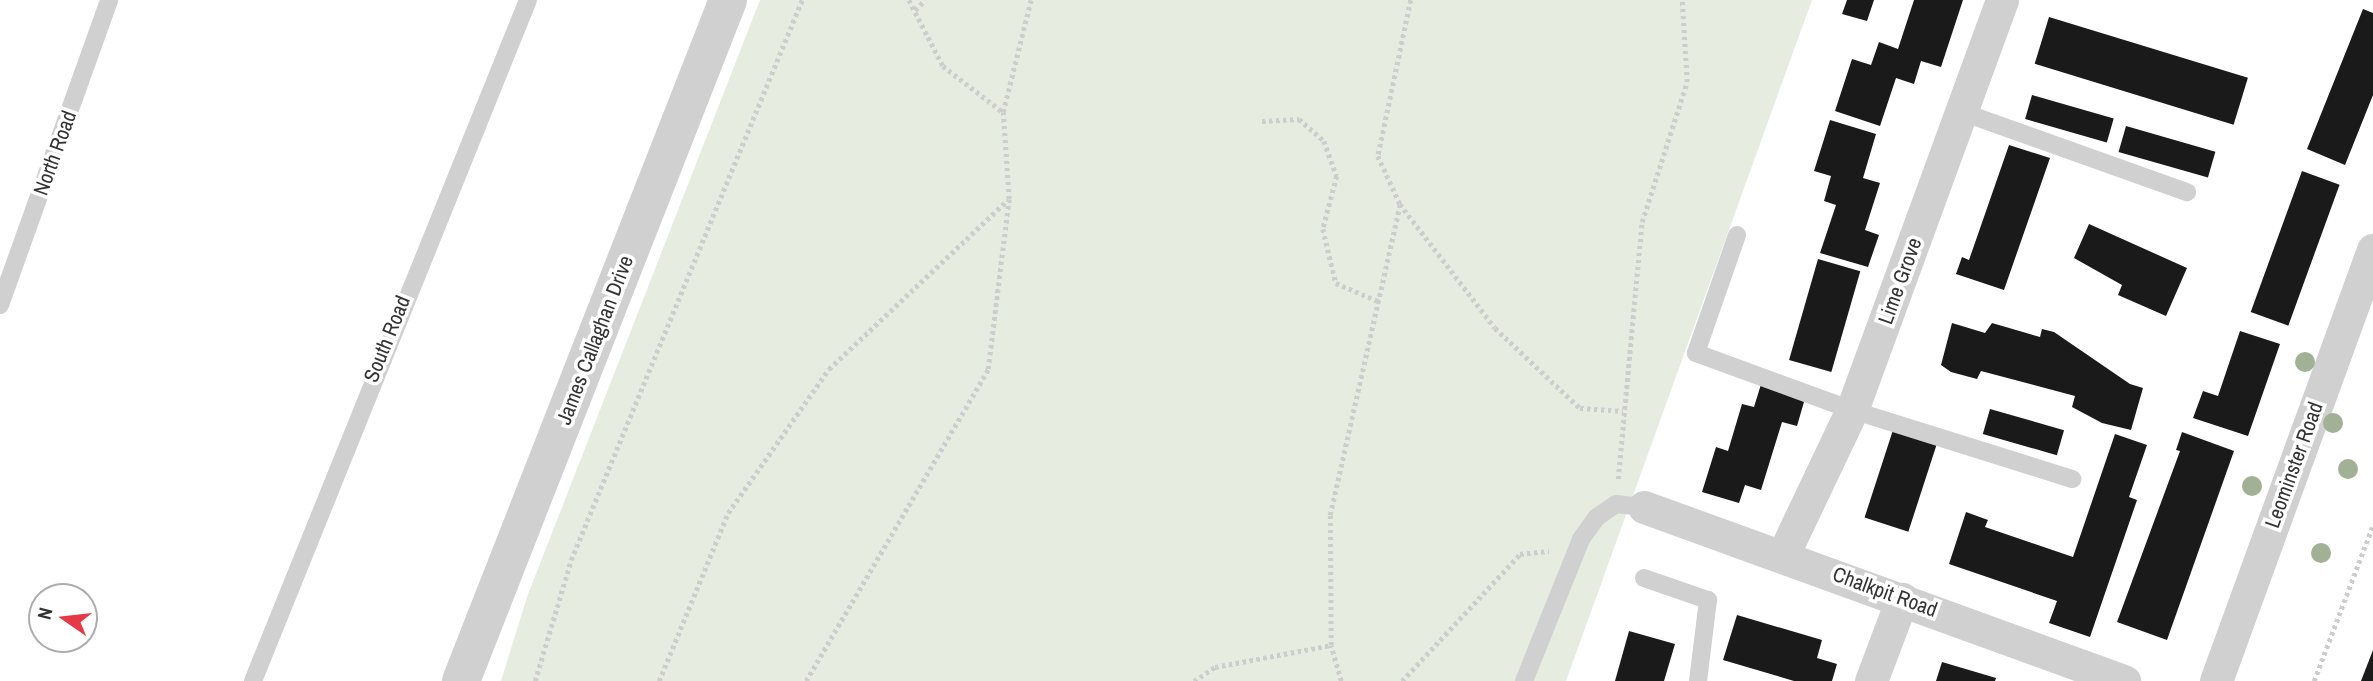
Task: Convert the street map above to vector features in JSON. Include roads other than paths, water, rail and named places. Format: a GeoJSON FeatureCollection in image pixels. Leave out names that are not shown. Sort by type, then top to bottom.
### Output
{"type":"FeatureCollection","features":[{"type":"Feature","properties":{"kind":"street","name":"James Callaghan Drive"},"geometry":{"type":"LineString","coordinates":[[461,681],[728,0]]}},
{"type":"Feature","properties":{"kind":"street","name":"Lime Grove"},"geometry":{"type":"LineString","coordinates":[[1783,555],[1852,410],[2001,0]]}},
{"type":"Feature","properties":{"kind":"street","name":"Leominster Road"},"geometry":{"type":"LineString","coordinates":[[2216,681],[2370,269]]}},
{"type":"Feature","properties":{"kind":"street","name":"Chalkpit Road"},"geometry":{"type":"LineString","coordinates":[[1630,506],[1783,555],[2124,681]]}},
{"type":"Feature","properties":{"kind":"street"},"geometry":{"type":"LineString","coordinates":[[1871,681],[1902,598]]}},
{"type":"Feature","properties":{"kind":"lane","name":"North Road"},"geometry":{"type":"LineString","coordinates":[[0,305],[109,0]]}},
{"type":"Feature","properties":{"kind":"lane","name":"South Road"},"geometry":{"type":"LineString","coordinates":[[253,681],[528,0]]}},
{"type":"Feature","properties":{"kind":"lane"},"geometry":{"type":"LineString","coordinates":[[1962,112],[2187,192]]}},
{"type":"Feature","properties":{"kind":"lane"},"geometry":{"type":"LineString","coordinates":[[1737,235],[1696,353],[1852,410],[2072,479]]}},
{"type":"Feature","properties":{"kind":"lane"},"geometry":{"type":"LineString","coordinates":[[1524,681],[1577,548],[1597,517],[1630,506]]}},
{"type":"Feature","properties":{"kind":"lane"},"geometry":{"type":"LineString","coordinates":[[1644,578],[1708,600],[1698,681]]}}]}
